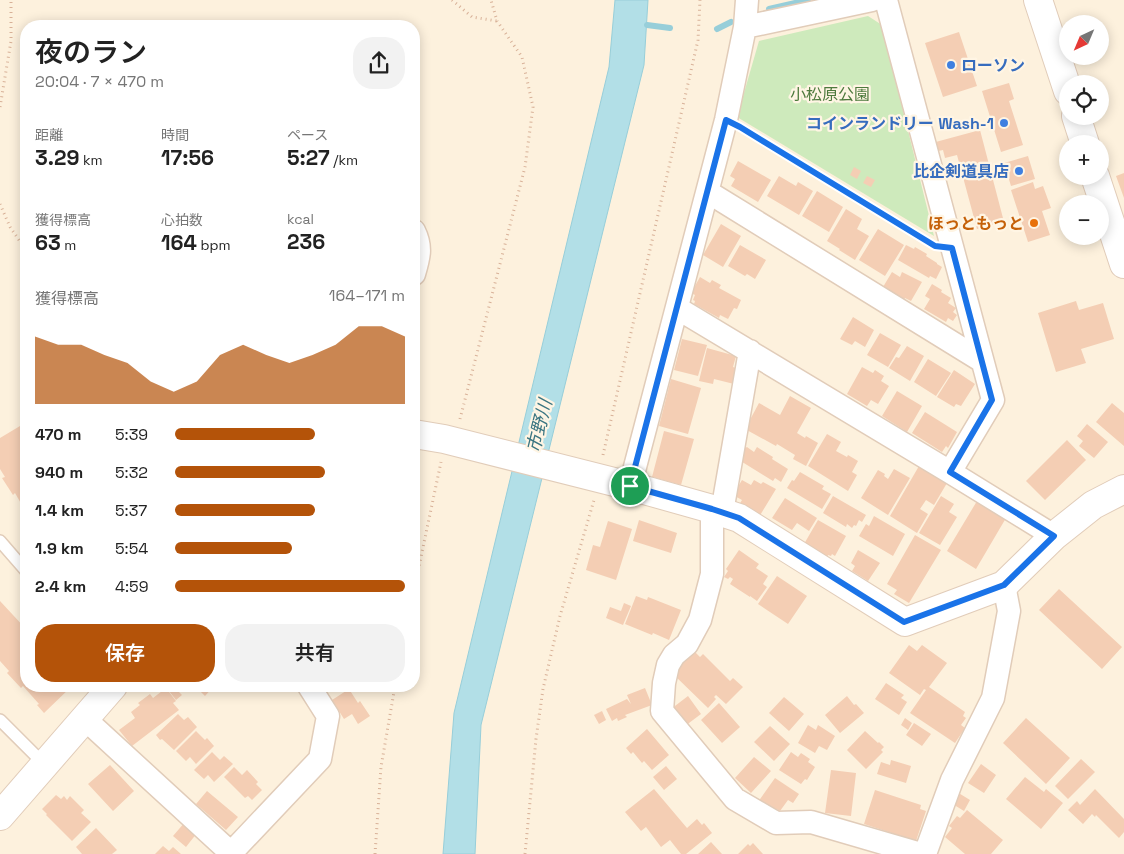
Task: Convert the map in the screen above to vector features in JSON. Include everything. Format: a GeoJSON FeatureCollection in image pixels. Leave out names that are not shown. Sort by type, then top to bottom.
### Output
{"type":"FeatureCollection","features":[{"type":"Feature","properties":{"kind":"street"},"geometry":{"type":"LineString","coordinates":[[630,486],[726,120],[745,27],[747,0]]}},
{"type":"Feature","properties":{"kind":"street"},"geometry":{"type":"LineString","coordinates":[[745,27],[872,0]]}},
{"type":"Feature","properties":{"kind":"street"},"geometry":{"type":"LineString","coordinates":[[886,0],[992,400],[950,472]]}},
{"type":"Feature","properties":{"kind":"street"},"geometry":{"type":"LineString","coordinates":[[1038,0],[1063,75]]}},
{"type":"Feature","properties":{"kind":"street"},"geometry":{"type":"LineString","coordinates":[[1098,185],[1124,264]]}},
{"type":"Feature","properties":{"kind":"street"},"geometry":{"type":"LineString","coordinates":[[708,192],[982,361]]}},
{"type":"Feature","properties":{"kind":"street"},"geometry":{"type":"LineString","coordinates":[[677,308],[1054,536]]}},
{"type":"Feature","properties":{"kind":"street"},"geometry":{"type":"LineString","coordinates":[[750,351],[717,510],[712,574],[700,620],[687,644],[674,655],[668,666],[664,683],[662,711],[735,799],[776,823],[811,822],[920,854]]}},
{"type":"Feature","properties":{"kind":"street"},"geometry":{"type":"LineString","coordinates":[[420,435],[449,440],[630,486],[739,518],[904,622],[1004,585],[1054,536],[1093,505],[1124,489]]}},
{"type":"Feature","properties":{"kind":"street"},"geometry":{"type":"LineString","coordinates":[[925,854],[952,780],[993,698],[1010,611],[1004,585]]}},
{"type":"Feature","properties":{"kind":"street"},"geometry":{"type":"LineString","coordinates":[[0,816],[108,692]]}},
{"type":"Feature","properties":{"kind":"street"},"geometry":{"type":"LineString","coordinates":[[85,719],[231,853],[320,759],[328,716],[313,692]]}},
{"type":"Feature","properties":{"kind":"lane"},"geometry":{"type":"LineString","coordinates":[[2,547],[20,562]]}},
{"type":"Feature","properties":{"kind":"lane"},"geometry":{"type":"LineString","coordinates":[[0,720],[45,765]]}},
{"type":"Feature","properties":{"kind":"path"},"geometry":{"type":"LineString","coordinates":[[0,107],[11,41],[11,0]]}},
{"type":"Feature","properties":{"kind":"path"},"geometry":{"type":"LineString","coordinates":[[452,0],[472,17],[497,21]]}},
{"type":"Feature","properties":{"kind":"path"},"geometry":{"type":"LineString","coordinates":[[420,561],[441,461],[449,440],[525,167],[533,107],[522,57],[497,21],[491,0]]}},
{"type":"Feature","properties":{"kind":"path"},"geometry":{"type":"LineString","coordinates":[[525,854],[542,689],[560,616],[595,496],[592,477],[698,40],[700,0]]}},
{"type":"Feature","properties":{"kind":"path"},"geometry":{"type":"LineString","coordinates":[[726,120],[935,246],[952,248]]}},
{"type":"Feature","properties":{"kind":"path"},"geometry":{"type":"LineString","coordinates":[[0,204],[10,227],[20,241]]}},
{"type":"Feature","properties":{"kind":"path"},"geometry":{"type":"LineString","coordinates":[[375,854],[382,767],[394,692]]}},
{"type":"Feature","properties":{"kind":"green space","name":"小松原公園"},"geometry":{"type":"Polygon","coordinates":[[[868,16],[882,25],[934,236],[737,117],[759,41],[868,16]]]}},
{"type":"Feature","properties":{"kind":"water","name":"市野川"},"geometry":{"type":"Polygon","coordinates":[[[615,0],[648,0],[644,65],[481,725],[475,854],[443,854],[454,713],[609,67],[615,0]]]}},
{"type":"Feature","properties":{"kind":"building","name":"ローソン"},"geometry":{"type":"Polygon","coordinates":[[[959,32],[977,86],[943,97],[925,43],[959,32]]]}},
{"type":"Feature","properties":{"kind":"building","name":"コインランドリー Wash-1"},"geometry":{"type":"Polygon","coordinates":[[[1009,83],[1014,99],[1009,101],[1023,145],[1001,152],[982,91],[1009,83]]]}},
{"type":"Feature","properties":{"kind":"building"},"geometry":{"type":"Polygon","coordinates":[[[980,130],[1004,222],[977,229],[957,155],[945,158],[943,150],[934,152],[932,143],[980,130]]]}},
{"type":"Feature","properties":{"kind":"building","name":"比企剣道具店"},"geometry":{"type":"Polygon","coordinates":[[[1028,156],[1035,179],[1011,186],[1004,163],[1028,156]]]}},
{"type":"Feature","properties":{"kind":"building"},"geometry":{"type":"Polygon","coordinates":[[[738,161],[771,180],[758,202],[731,186],[735,179],[730,176],[738,161]]]}},
{"type":"Feature","properties":{"kind":"building"},"geometry":{"type":"Polygon","coordinates":[[[854,167],[861,171],[857,179],[850,175],[854,167]]]}},
{"type":"Feature","properties":{"kind":"building"},"geometry":{"type":"Polygon","coordinates":[[[1124,173],[1124,198],[1116,176],[1124,173]]]}},
{"type":"Feature","properties":{"kind":"building"},"geometry":{"type":"Polygon","coordinates":[[[779,176],[796,186],[798,182],[813,191],[799,215],[767,196],[779,176]]]}},
{"type":"Feature","properties":{"kind":"building"},"geometry":{"type":"Polygon","coordinates":[[[867,176],[875,180],[871,187],[863,183],[867,176]]]}},
{"type":"Feature","properties":{"kind":"building","name":"ほっともっと"},"geometry":{"type":"Polygon","coordinates":[[[1033,182],[1035,189],[1043,186],[1051,208],[1042,211],[1050,235],[1028,242],[1011,190],[1033,182]]]}},
{"type":"Feature","properties":{"kind":"building"},"geometry":{"type":"Polygon","coordinates":[[[817,191],[843,207],[829,232],[802,216],[817,191]]]}},
{"type":"Feature","properties":{"kind":"building"},"geometry":{"type":"Polygon","coordinates":[[[846,209],[862,219],[857,229],[869,236],[855,260],[827,241],[846,209]]]}},
{"type":"Feature","properties":{"kind":"building"},"geometry":{"type":"Polygon","coordinates":[[[721,224],[741,236],[723,267],[703,255],[721,224]]]}},
{"type":"Feature","properties":{"kind":"building"},"geometry":{"type":"Polygon","coordinates":[[[878,229],[904,245],[885,276],[859,260],[878,229]]]}},
{"type":"Feature","properties":{"kind":"building"},"geometry":{"type":"Polygon","coordinates":[[[740,245],[766,260],[755,279],[747,274],[745,276],[728,266],[740,245]]]}},
{"type":"Feature","properties":{"kind":"building"},"geometry":{"type":"Polygon","coordinates":[[[906,245],[914,249],[915,247],[927,254],[926,256],[942,267],[936,279],[930,276],[929,278],[898,260],[906,245]]]}},
{"type":"Feature","properties":{"kind":"building"},"geometry":{"type":"Polygon","coordinates":[[[892,272],[900,277],[902,272],[922,282],[911,301],[905,298],[904,300],[883,287],[892,272]]]}},
{"type":"Feature","properties":{"kind":"building"},"geometry":{"type":"Polygon","coordinates":[[[700,277],[710,283],[712,280],[721,285],[719,288],[741,300],[737,309],[734,308],[728,319],[720,315],[719,318],[694,304],[695,295],[691,293],[700,277]]]}},
{"type":"Feature","properties":{"kind":"building"},"geometry":{"type":"Polygon","coordinates":[[[932,284],[951,298],[948,303],[956,308],[953,312],[957,315],[953,321],[948,318],[946,322],[924,309],[930,299],[925,296],[932,284]]]}},
{"type":"Feature","properties":{"kind":"building"},"geometry":{"type":"Polygon","coordinates":[[[1076,301],[1079,310],[1103,303],[1114,339],[1081,349],[1086,363],[1056,372],[1038,313],[1076,301]]]}},
{"type":"Feature","properties":{"kind":"building"},"geometry":{"type":"Polygon","coordinates":[[[853,317],[874,330],[865,347],[855,341],[852,345],[840,339],[853,317]]]}},
{"type":"Feature","properties":{"kind":"building"},"geometry":{"type":"Polygon","coordinates":[[[880,333],[901,345],[888,367],[867,355],[880,333]]]}},
{"type":"Feature","properties":{"kind":"building"},"geometry":{"type":"Polygon","coordinates":[[[682,339],[707,345],[698,376],[674,370],[682,339]]]}},
{"type":"Feature","properties":{"kind":"building"},"geometry":{"type":"Polygon","coordinates":[[[907,346],[924,356],[910,381],[889,368],[896,357],[899,358],[907,346]]]}},
{"type":"Feature","properties":{"kind":"building"},"geometry":{"type":"Polygon","coordinates":[[[707,348],[736,356],[733,367],[738,369],[734,384],[714,379],[713,384],[699,381],[707,348]]]}},
{"type":"Feature","properties":{"kind":"building"},"geometry":{"type":"Polygon","coordinates":[[[928,359],[951,373],[936,396],[914,382],[928,359]]]}},
{"type":"Feature","properties":{"kind":"building"},"geometry":{"type":"Polygon","coordinates":[[[862,367],[873,373],[875,370],[884,376],[881,381],[889,386],[878,404],[871,400],[867,406],[847,394],[862,367]]]}},
{"type":"Feature","properties":{"kind":"building"},"geometry":{"type":"Polygon","coordinates":[[[954,370],[975,384],[961,406],[956,404],[954,407],[937,397],[954,370]]]}},
{"type":"Feature","properties":{"kind":"building"},"geometry":{"type":"Polygon","coordinates":[[[671,379],[701,388],[688,434],[659,426],[671,379]]]}},
{"type":"Feature","properties":{"kind":"building"},"geometry":{"type":"Polygon","coordinates":[[[897,391],[922,406],[907,432],[882,416],[897,391]]]}},
{"type":"Feature","properties":{"kind":"building"},"geometry":{"type":"Polygon","coordinates":[[[790,396],[811,408],[797,433],[818,443],[806,466],[793,459],[795,455],[777,444],[776,446],[745,429],[759,403],[780,415],[790,396]]]}},
{"type":"Feature","properties":{"kind":"building"},"geometry":{"type":"Polygon","coordinates":[[[1112,403],[1124,413],[1124,446],[1096,422],[1112,403]]]}},
{"type":"Feature","properties":{"kind":"building"},"geometry":{"type":"Polygon","coordinates":[[[925,412],[957,432],[948,448],[946,446],[942,452],[912,433],[925,412]]]}},
{"type":"Feature","properties":{"kind":"building"},"geometry":{"type":"Polygon","coordinates":[[[1087,424],[1108,442],[1094,458],[1079,446],[1083,441],[1077,436],[1087,424]]]}},
{"type":"Feature","properties":{"kind":"building"},"geometry":{"type":"Polygon","coordinates":[[[20,426],[20,502],[15,493],[13,495],[2,478],[5,477],[0,469],[0,438],[20,426]]]}},
{"type":"Feature","properties":{"kind":"building"},"geometry":{"type":"Polygon","coordinates":[[[664,431],[694,439],[681,485],[652,477],[664,431]]]}},
{"type":"Feature","properties":{"kind":"building"},"geometry":{"type":"Polygon","coordinates":[[[827,434],[841,442],[836,451],[858,461],[852,472],[857,475],[848,491],[808,466],[827,434]]]}},
{"type":"Feature","properties":{"kind":"building"},"geometry":{"type":"Polygon","coordinates":[[[1067,440],[1086,460],[1045,500],[1026,481],[1067,440]]]}},
{"type":"Feature","properties":{"kind":"building"},"geometry":{"type":"Polygon","coordinates":[[[747,447],[754,452],[757,447],[788,469],[781,482],[775,478],[773,481],[739,460],[743,449],[747,447]]]}},
{"type":"Feature","properties":{"kind":"building"},"geometry":{"type":"Polygon","coordinates":[[[919,466],[947,483],[934,505],[926,500],[920,509],[928,514],[917,533],[890,516],[919,466]]]}},
{"type":"Feature","properties":{"kind":"building"},"geometry":{"type":"Polygon","coordinates":[[[894,469],[910,478],[888,515],[861,498],[878,470],[885,474],[884,476],[888,479],[894,469]]]}},
{"type":"Feature","properties":{"kind":"building"},"geometry":{"type":"Polygon","coordinates":[[[800,472],[824,486],[822,489],[831,494],[822,509],[787,488],[800,472]]]}},
{"type":"Feature","properties":{"kind":"building"},"geometry":{"type":"Polygon","coordinates":[[[742,480],[751,485],[754,480],[761,484],[763,482],[776,489],[759,517],[739,505],[742,500],[733,495],[742,480]]]}},
{"type":"Feature","properties":{"kind":"building"},"geometry":{"type":"Polygon","coordinates":[[[833,496],[866,515],[862,522],[859,520],[856,526],[854,525],[852,528],[847,524],[846,527],[823,513],[833,496]]]}},
{"type":"Feature","properties":{"kind":"building"},"geometry":{"type":"Polygon","coordinates":[[[941,496],[954,504],[949,512],[957,517],[940,545],[919,533],[941,496]]]}},
{"type":"Feature","properties":{"kind":"building"},"geometry":{"type":"Polygon","coordinates":[[[785,498],[817,518],[809,531],[797,523],[792,530],[772,518],[785,498]]]}},
{"type":"Feature","properties":{"kind":"building"},"geometry":{"type":"Polygon","coordinates":[[[977,501],[1006,518],[976,569],[947,551],[977,501]]]}},
{"type":"Feature","properties":{"kind":"building"},"geometry":{"type":"Polygon","coordinates":[[[874,516],[905,534],[893,556],[859,536],[866,524],[869,526],[874,516]]]}},
{"type":"Feature","properties":{"kind":"building"},"geometry":{"type":"Polygon","coordinates":[[[639,520],[677,533],[671,553],[633,541],[639,520]]]}},
{"type":"Feature","properties":{"kind":"building"},"geometry":{"type":"Polygon","coordinates":[[[818,520],[846,536],[835,556],[832,554],[831,556],[828,555],[827,558],[804,544],[818,520]]]}},
{"type":"Feature","properties":{"kind":"building"},"geometry":{"type":"Polygon","coordinates":[[[608,521],[632,529],[616,580],[586,570],[593,545],[600,547],[608,521]]]}},
{"type":"Feature","properties":{"kind":"building"},"geometry":{"type":"Polygon","coordinates":[[[915,535],[941,550],[909,603],[894,594],[897,590],[887,584],[915,535]]]}},
{"type":"Feature","properties":{"kind":"building"},"geometry":{"type":"Polygon","coordinates":[[[739,550],[759,564],[756,568],[768,576],[763,584],[767,587],[757,601],[730,584],[733,579],[724,577],[728,571],[726,569],[739,550]]]}},
{"type":"Feature","properties":{"kind":"building"},"geometry":{"type":"Polygon","coordinates":[[[858,550],[880,563],[868,581],[852,571],[855,566],[851,563],[858,550]]]}},
{"type":"Feature","properties":{"kind":"building"},"geometry":{"type":"Polygon","coordinates":[[[777,576],[807,596],[788,624],[758,604],[777,576]]]}},
{"type":"Feature","properties":{"kind":"building"},"geometry":{"type":"Polygon","coordinates":[[[1059,589],[1122,647],[1102,669],[1039,610],[1059,589]]]}},
{"type":"Feature","properties":{"kind":"building"},"geometry":{"type":"Polygon","coordinates":[[[636,596],[647,600],[648,597],[681,610],[669,640],[625,624],[636,596]]]}},
{"type":"Feature","properties":{"kind":"building"},"geometry":{"type":"Polygon","coordinates":[[[0,601],[20,623],[20,687],[7,673],[9,671],[0,661],[0,601]]]}},
{"type":"Feature","properties":{"kind":"building"},"geometry":{"type":"Polygon","coordinates":[[[624,603],[631,606],[623,625],[606,618],[610,607],[621,611],[624,603]]]}},
{"type":"Feature","properties":{"kind":"building"},"geometry":{"type":"Polygon","coordinates":[[[909,645],[917,651],[922,645],[947,663],[929,687],[965,712],[963,716],[966,718],[961,725],[965,728],[955,743],[910,713],[926,690],[924,689],[920,695],[889,673],[909,645]]]}},
{"type":"Feature","properties":{"kind":"building"},"geometry":{"type":"Polygon","coordinates":[[[694,651],[700,657],[703,654],[730,681],[733,678],[743,687],[726,704],[716,695],[714,697],[716,699],[708,708],[672,673],[694,651]]]}},
{"type":"Feature","properties":{"kind":"building"},"geometry":{"type":"Polygon","coordinates":[[[886,683],[904,695],[901,698],[907,702],[899,715],[875,699],[886,683]]]}},
{"type":"Feature","properties":{"kind":"building"},"geometry":{"type":"Polygon","coordinates":[[[645,688],[652,705],[625,715],[627,717],[618,721],[617,718],[612,721],[606,709],[627,699],[631,704],[627,695],[645,688]]]}},
{"type":"Feature","properties":{"kind":"building"},"geometry":{"type":"Polygon","coordinates":[[[28,692],[66,692],[44,713],[37,705],[39,704],[28,692]]]}},
{"type":"Feature","properties":{"kind":"building"},"geometry":{"type":"Polygon","coordinates":[[[161,692],[169,692],[176,701],[173,703],[179,710],[132,746],[119,730],[135,718],[131,712],[140,705],[138,703],[150,694],[153,698],[161,692]]]}},
{"type":"Feature","properties":{"kind":"building"},"geometry":{"type":"Polygon","coordinates":[[[170,692],[179,692],[182,695],[176,700],[170,692]]]}},
{"type":"Feature","properties":{"kind":"building"},"geometry":{"type":"Polygon","coordinates":[[[344,692],[351,692],[358,703],[360,701],[370,716],[358,724],[352,714],[344,719],[332,700],[344,692]]]}},
{"type":"Feature","properties":{"kind":"building"},"geometry":{"type":"Polygon","coordinates":[[[688,696],[701,714],[685,726],[671,709],[688,696]]]}},
{"type":"Feature","properties":{"kind":"building"},"geometry":{"type":"Polygon","coordinates":[[[847,696],[864,713],[840,733],[825,715],[847,696]]]}},
{"type":"Feature","properties":{"kind":"building"},"geometry":{"type":"Polygon","coordinates":[[[784,697],[804,714],[789,731],[769,713],[784,697]]]}},
{"type":"Feature","properties":{"kind":"building"},"geometry":{"type":"Polygon","coordinates":[[[719,703],[740,727],[722,743],[701,720],[719,703]]]}},
{"type":"Feature","properties":{"kind":"building"},"geometry":{"type":"Polygon","coordinates":[[[602,711],[606,720],[599,724],[594,715],[602,711]]]}},
{"type":"Feature","properties":{"kind":"building"},"geometry":{"type":"Polygon","coordinates":[[[178,714],[184,720],[188,717],[197,727],[174,750],[156,735],[178,714]]]}},
{"type":"Feature","properties":{"kind":"building"},"geometry":{"type":"Polygon","coordinates":[[[905,718],[912,723],[908,730],[901,725],[905,718]]]}},
{"type":"Feature","properties":{"kind":"building"},"geometry":{"type":"Polygon","coordinates":[[[1026,718],[1070,758],[1046,784],[1003,743],[1026,718]]]}},
{"type":"Feature","properties":{"kind":"building"},"geometry":{"type":"Polygon","coordinates":[[[914,723],[931,734],[922,746],[906,735],[914,723]]]}},
{"type":"Feature","properties":{"kind":"building"},"geometry":{"type":"Polygon","coordinates":[[[808,725],[816,730],[818,725],[835,736],[827,750],[819,746],[815,753],[798,743],[808,725]]]}},
{"type":"Feature","properties":{"kind":"building"},"geometry":{"type":"Polygon","coordinates":[[[770,726],[790,744],[774,761],[754,742],[770,726]]]}},
{"type":"Feature","properties":{"kind":"building"},"geometry":{"type":"Polygon","coordinates":[[[647,729],[669,755],[652,770],[644,761],[642,763],[633,752],[631,754],[626,748],[647,729]]]}},
{"type":"Feature","properties":{"kind":"building"},"geometry":{"type":"Polygon","coordinates":[[[196,731],[205,740],[207,738],[214,746],[196,764],[190,757],[186,761],[176,751],[196,731]]]}},
{"type":"Feature","properties":{"kind":"building"},"geometry":{"type":"Polygon","coordinates":[[[865,731],[884,747],[881,750],[883,752],[866,769],[847,750],[865,731]]]}},
{"type":"Feature","properties":{"kind":"building"},"geometry":{"type":"Polygon","coordinates":[[[212,752],[220,760],[224,756],[233,764],[214,782],[208,775],[204,779],[194,770],[212,752]]]}},
{"type":"Feature","properties":{"kind":"building"},"geometry":{"type":"Polygon","coordinates":[[[791,752],[798,757],[801,753],[810,759],[808,762],[815,767],[807,780],[805,779],[801,784],[779,770],[791,752]]]}},
{"type":"Feature","properties":{"kind":"building"},"geometry":{"type":"Polygon","coordinates":[[[754,757],[771,771],[751,793],[735,778],[754,757]]]}},
{"type":"Feature","properties":{"kind":"building"},"geometry":{"type":"Polygon","coordinates":[[[1081,759],[1095,772],[1068,799],[1055,786],[1081,759]]]}},
{"type":"Feature","properties":{"kind":"building"},"geometry":{"type":"Polygon","coordinates":[[[891,760],[911,766],[906,783],[877,774],[881,762],[890,765],[891,760]]]}},
{"type":"Feature","properties":{"kind":"building"},"geometry":{"type":"Polygon","coordinates":[[[981,764],[996,775],[984,793],[968,783],[981,764]]]}},
{"type":"Feature","properties":{"kind":"building"},"geometry":{"type":"Polygon","coordinates":[[[110,765],[134,791],[113,811],[88,784],[110,765]]]}},
{"type":"Feature","properties":{"kind":"building"},"geometry":{"type":"Polygon","coordinates":[[[666,766],[677,779],[664,790],[653,777],[666,766]]]}},
{"type":"Feature","properties":{"kind":"building"},"geometry":{"type":"Polygon","coordinates":[[[234,767],[242,775],[247,770],[258,782],[256,784],[262,790],[252,800],[248,796],[245,798],[224,777],[234,767]]]}},
{"type":"Feature","properties":{"kind":"building"},"geometry":{"type":"Polygon","coordinates":[[[831,770],[856,773],[851,816],[825,813],[831,770]]]}},
{"type":"Feature","properties":{"kind":"building"},"geometry":{"type":"Polygon","coordinates":[[[1025,777],[1044,792],[1046,789],[1063,803],[1041,829],[1006,799],[1025,777]]]}},
{"type":"Feature","properties":{"kind":"building"},"geometry":{"type":"Polygon","coordinates":[[[775,778],[799,794],[793,803],[788,800],[780,811],[776,809],[774,813],[758,802],[775,778]]]}},
{"type":"Feature","properties":{"kind":"building"},"geometry":{"type":"Polygon","coordinates":[[[654,789],[687,828],[697,819],[702,825],[704,823],[712,833],[686,854],[681,854],[670,840],[661,847],[646,827],[641,831],[625,812],[654,789]]]}},
{"type":"Feature","properties":{"kind":"building"},"geometry":{"type":"Polygon","coordinates":[[[1095,789],[1124,819],[1124,832],[1119,838],[1096,815],[1095,817],[1092,814],[1083,824],[1068,810],[1077,801],[1080,805],[1095,789]]]}},
{"type":"Feature","properties":{"kind":"building"},"geometry":{"type":"Polygon","coordinates":[[[875,790],[921,805],[920,809],[926,811],[916,841],[864,824],[875,790]]]}},
{"type":"Feature","properties":{"kind":"building"},"geometry":{"type":"Polygon","coordinates":[[[207,791],[238,817],[226,830],[196,804],[207,791]]]}},
{"type":"Feature","properties":{"kind":"building"},"geometry":{"type":"Polygon","coordinates":[[[957,792],[970,800],[964,811],[951,803],[957,792]]]}},
{"type":"Feature","properties":{"kind":"building"},"geometry":{"type":"Polygon","coordinates":[[[56,795],[61,799],[64,796],[67,800],[70,796],[84,810],[81,813],[91,822],[72,841],[42,809],[56,795]]]}},
{"type":"Feature","properties":{"kind":"building"},"geometry":{"type":"Polygon","coordinates":[[[967,810],[1003,840],[991,854],[965,854],[945,837],[952,828],[949,826],[957,816],[960,818],[967,810]]]}},
{"type":"Feature","properties":{"kind":"building"},"geometry":{"type":"Polygon","coordinates":[[[185,822],[197,833],[186,847],[173,836],[185,822]]]}},
{"type":"Feature","properties":{"kind":"building"},"geometry":{"type":"Polygon","coordinates":[[[96,828],[117,850],[112,854],[82,854],[76,847],[96,828]]]}},
{"type":"Feature","properties":{"kind":"building"},"geometry":{"type":"Polygon","coordinates":[[[711,842],[722,854],[698,854],[711,842]]]}},
{"type":"Feature","properties":{"kind":"building"},"geometry":{"type":"Polygon","coordinates":[[[753,843],[763,854],[738,854],[748,844],[750,846],[753,843]]]}},
{"type":"Feature","properties":{"kind":"building"},"geometry":{"type":"Polygon","coordinates":[[[163,846],[169,851],[173,847],[181,854],[155,854],[163,846]]]}},
{"type":"Feature","properties":{"kind":"waterway"},"geometry":{"type":"LineString","coordinates":[[769,9],[808,0]]}},
{"type":"Feature","properties":{"kind":"waterway"},"geometry":{"type":"LineString","coordinates":[[717,29],[731,22]]}},
{"type":"Feature","properties":{"kind":"waterway"},"geometry":{"type":"LineString","coordinates":[[647,25],[670,28]]}},
{"type":"Feature","properties":{"kind":"place","name":"ローソン"},"geometry":{"type":"Point","coordinates":[951,65]}},
{"type":"Feature","properties":{"kind":"place","name":"コインランドリー Wash-1"},"geometry":{"type":"Point","coordinates":[1004,123]}},
{"type":"Feature","properties":{"kind":"place","name":"比企剣道具店"},"geometry":{"type":"Point","coordinates":[1019,171]}},
{"type":"Feature","properties":{"kind":"place","name":"ほっともっと"},"geometry":{"type":"Point","coordinates":[1034,223]}},
{"type":"Feature","properties":{"kind":"route"},"geometry":{"type":"LineString","coordinates":[[726,120],[935,246],[952,248],[992,400],[950,472],[1054,536],[1004,585],[904,622],[739,518],[630,486],[726,120]]}}]}
